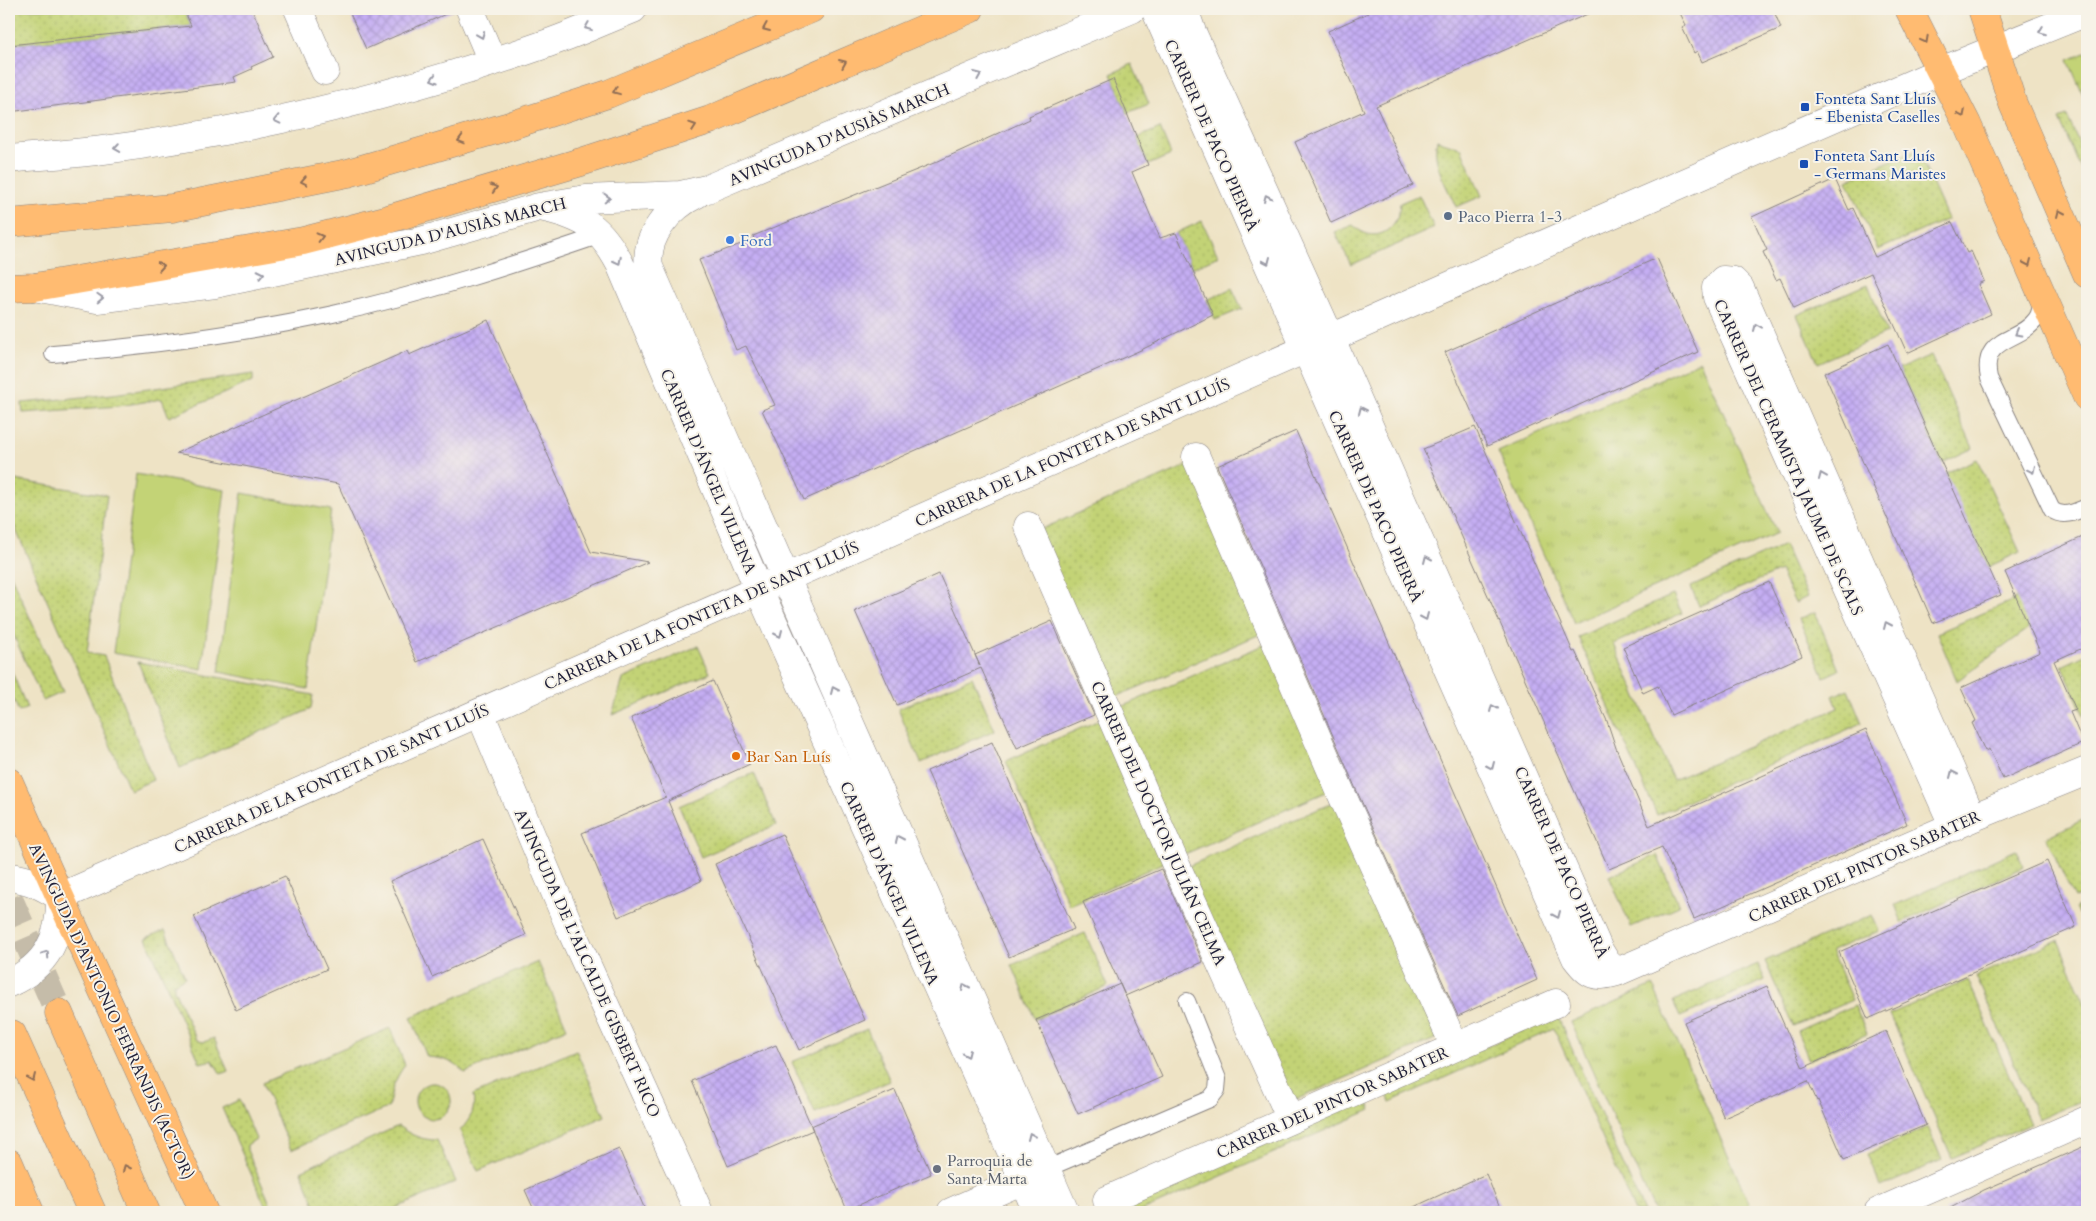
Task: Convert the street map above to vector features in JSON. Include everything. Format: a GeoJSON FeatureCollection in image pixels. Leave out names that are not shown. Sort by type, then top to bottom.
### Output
{"type":"FeatureCollection","features":[{"type":"Feature","properties":{"kind":"main road"},"geometry":{"type":"LineString","coordinates":[[9,223],[172,208],[348,173],[506,127],[608,94],[811,9]]}},
{"type":"Feature","properties":{"kind":"main road","name":"AVINGUDA D'AUSIÀS MARCH"},"geometry":{"type":"LineString","coordinates":[[22,288],[303,241],[385,220],[581,162],[710,120],[970,9]]}},
{"type":"Feature","properties":{"kind":"main road"},"geometry":{"type":"LineString","coordinates":[[1909,9],[1967,124],[2087,397]]}},
{"type":"Feature","properties":{"kind":"main road"},"geometry":{"type":"LineString","coordinates":[[1982,9],[2013,104],[2087,274]]}},
{"type":"Feature","properties":{"kind":"main road","name":"AVINGUDA D'ANTONIO FERRANDIS (ACTOR)"},"geometry":{"type":"LineString","coordinates":[[9,782],[204,1212]]}},
{"type":"Feature","properties":{"kind":"main road"},"geometry":{"type":"LineString","coordinates":[[59,1013],[146,1212]]}},
{"type":"Feature","properties":{"kind":"main road"},"geometry":{"type":"LineString","coordinates":[[12,1034],[92,1212]]}},
{"type":"Feature","properties":{"kind":"main road"},"geometry":{"type":"LineString","coordinates":[[9,1163],[30,1212]]}},
{"type":"Feature","properties":{"kind":"street"},"geometry":{"type":"LineString","coordinates":[[298,9],[325,71]]}},
{"type":"Feature","properties":{"kind":"street"},"geometry":{"type":"LineString","coordinates":[[470,9],[492,61]]}},
{"type":"Feature","properties":{"kind":"street"},"geometry":{"type":"LineString","coordinates":[[9,159],[102,150],[253,126],[376,96],[492,61],[543,45],[634,9]]}},
{"type":"Feature","properties":{"kind":"street","name":"AVINGUDA D'AUSIÀS MARCH"},"geometry":{"type":"LineString","coordinates":[[22,288],[97,299],[215,284],[421,241],[539,207],[586,199],[681,195],[707,189],[1132,9]]}},
{"type":"Feature","properties":{"kind":"street","name":"CARRER DE PACO PIERRÀ"},"geometry":{"type":"LineString","coordinates":[[1155,9],[1318,344]]}},
{"type":"Feature","properties":{"kind":"street","name":"CARRER DE PACO PIERRÀ"},"geometry":{"type":"LineString","coordinates":[[1184,9],[1318,344],[1576,958],[1586,971],[1594,975],[1601,976],[1630,968]]}},
{"type":"Feature","properties":{"kind":"street","name":"CARRERA DE LA FONTETA DE SANT LLUÍS"},"geometry":{"type":"LineString","coordinates":[[60,897],[703,613],[1941,71],[2087,12]]}},
{"type":"Feature","properties":{"kind":"street","name":"CARRER D'ÁNGEL VILLENA"},"geometry":{"type":"LineString","coordinates":[[707,189],[677,206],[662,221],[648,252],[649,267],[784,579],[1035,1175],[1037,1212]]}},
{"type":"Feature","properties":{"kind":"street","name":"CARRER D'ÁNGEL VILLENA"},"geometry":{"type":"LineString","coordinates":[[539,207],[569,213],[588,223],[612,249],[623,270],[759,590],[1035,1175],[1065,1212]]}},
{"type":"Feature","properties":{"kind":"street","name":"CARRER DEL CERAMISTA JAUME DE SCALS"},"geometry":{"type":"LineString","coordinates":[[1722,280],[1734,281],[1740,288],[1963,822],[1717,297],[1716,288],[1722,280]]}},
{"type":"Feature","properties":{"kind":"street"},"geometry":{"type":"LineString","coordinates":[[1196,457],[1341,793],[1455,1047]]}},
{"type":"Feature","properties":{"kind":"street","name":"CARRER DEL DOCTOR JULIÁN CELMA"},"geometry":{"type":"LineString","coordinates":[[1028,526],[1176,865],[1291,1119]]}},
{"type":"Feature","properties":{"kind":"street","name":"AVINGUDA DE L'ALCALDE GISBERT RICO"},"geometry":{"type":"LineString","coordinates":[[480,713],[571,930],[699,1212]]}},
{"type":"Feature","properties":{"kind":"street","name":"CARRER DEL PINTOR SABATER"},"geometry":{"type":"LineString","coordinates":[[1630,968],[1963,822],[2087,771]]}},
{"type":"Feature","properties":{"kind":"street"},"geometry":{"type":"LineString","coordinates":[[9,877],[23,878],[42,885],[60,897],[59,925],[49,951],[38,965],[23,977],[9,983]]}},
{"type":"Feature","properties":{"kind":"street","name":"CARRER DEL PINTOR SABATER"},"geometry":{"type":"LineString","coordinates":[[1107,1200],[1556,1003]]}},
{"type":"Feature","properties":{"kind":"street"},"geometry":{"type":"LineString","coordinates":[[1878,1212],[2087,1120]]}},
{"type":"Feature","properties":{"kind":"street"},"geometry":{"type":"LineString","coordinates":[[951,1212],[1035,1175]]}},
{"type":"Feature","properties":{"kind":"lane"},"geometry":{"type":"LineString","coordinates":[[53,354],[163,343],[333,314],[499,269],[601,235]]}},
{"type":"Feature","properties":{"kind":"lane"},"geometry":{"type":"LineString","coordinates":[[2042,294],[2038,318],[2031,325],[2000,343],[1992,350],[1987,369],[1989,378],[2052,510],[2059,515],[2069,514],[2087,507]]}},
{"type":"Feature","properties":{"kind":"lane"},"geometry":{"type":"LineString","coordinates":[[1035,1175],[1210,1099],[1217,1090],[1218,1079],[1186,1000]]}},
{"type":"Feature","properties":{"kind":"green space"},"geometry":{"type":"Polygon","coordinates":[[[9,9],[184,9],[191,26],[9,45],[9,9]]]}},
{"type":"Feature","properties":{"kind":"green space"},"geometry":{"type":"Polygon","coordinates":[[[2087,52],[2087,104],[2068,60],[2087,52]]]}},
{"type":"Feature","properties":{"kind":"green space"},"geometry":{"type":"Polygon","coordinates":[[[1132,64],[1149,104],[1127,113],[1111,74],[1132,64]]]}},
{"type":"Feature","properties":{"kind":"green space"},"geometry":{"type":"Polygon","coordinates":[[[2067,116],[2087,161],[2087,183],[2059,119],[2067,116]]]}},
{"type":"Feature","properties":{"kind":"green space"},"geometry":{"type":"Polygon","coordinates":[[[1160,128],[1171,155],[1148,165],[1137,138],[1160,128]]]}},
{"type":"Feature","properties":{"kind":"green space"},"geometry":{"type":"Polygon","coordinates":[[[1437,140],[1461,148],[1482,196],[1456,207],[1438,166],[1436,157],[1437,140]]]}},
{"type":"Feature","properties":{"kind":"green space"},"geometry":{"type":"Polygon","coordinates":[[[1915,152],[1921,158],[1948,219],[1878,250],[1847,180],[1908,153],[1915,152]]]}},
{"type":"Feature","properties":{"kind":"green space"},"geometry":{"type":"Polygon","coordinates":[[[1419,195],[1434,228],[1351,265],[1335,232],[1353,225],[1369,234],[1377,235],[1384,232],[1395,221],[1399,213],[1400,203],[1419,195]]]}},
{"type":"Feature","properties":{"kind":"green space"},"geometry":{"type":"Polygon","coordinates":[[[1202,221],[1218,256],[1192,268],[1176,233],[1202,221]]]}},
{"type":"Feature","properties":{"kind":"green space"},"geometry":{"type":"Polygon","coordinates":[[[1868,284],[1887,333],[1818,363],[1797,315],[1868,284]]]}},
{"type":"Feature","properties":{"kind":"green space"},"geometry":{"type":"Polygon","coordinates":[[[1232,288],[1242,309],[1215,320],[1207,300],[1232,288]]]}},
{"type":"Feature","properties":{"kind":"green space"},"geometry":{"type":"Polygon","coordinates":[[[1931,355],[1973,448],[1942,463],[1899,369],[1931,355]]]}},
{"type":"Feature","properties":{"kind":"green space"},"geometry":{"type":"Polygon","coordinates":[[[1700,361],[1777,533],[1574,623],[1498,452],[1700,361]]]}},
{"type":"Feature","properties":{"kind":"green space"},"geometry":{"type":"Polygon","coordinates":[[[253,374],[253,381],[169,417],[162,399],[119,406],[23,413],[22,403],[113,394],[253,374]]]}},
{"type":"Feature","properties":{"kind":"green space"},"geometry":{"type":"Polygon","coordinates":[[[1977,459],[2020,552],[1988,567],[1945,473],[1977,459]]]}},
{"type":"Feature","properties":{"kind":"green space"},"geometry":{"type":"Polygon","coordinates":[[[1191,464],[1265,632],[1109,700],[1035,532],[1191,464]]]}},
{"type":"Feature","properties":{"kind":"green space"},"geometry":{"type":"Polygon","coordinates":[[[136,474],[225,490],[202,669],[113,653],[136,474]]]}},
{"type":"Feature","properties":{"kind":"green space"},"geometry":{"type":"Polygon","coordinates":[[[9,479],[107,495],[87,653],[104,656],[153,780],[130,790],[9,514],[9,479]]]}},
{"type":"Feature","properties":{"kind":"green space"},"geometry":{"type":"Polygon","coordinates":[[[242,493],[331,510],[308,689],[219,672],[242,493]]]}},
{"type":"Feature","properties":{"kind":"green space"},"geometry":{"type":"Polygon","coordinates":[[[1784,545],[1807,597],[1795,603],[1780,571],[1699,606],[1691,587],[1784,545]]]}},
{"type":"Feature","properties":{"kind":"green space"},"geometry":{"type":"Polygon","coordinates":[[[2087,553],[2087,586],[1957,681],[1937,633],[2009,602],[2087,553]]]}},
{"type":"Feature","properties":{"kind":"green space"},"geometry":{"type":"Polygon","coordinates":[[[9,571],[63,692],[43,701],[9,625],[9,571]]]}},
{"type":"Feature","properties":{"kind":"green space"},"geometry":{"type":"Polygon","coordinates":[[[1673,595],[1682,613],[1614,644],[1673,780],[1838,708],[1833,696],[1848,689],[1862,723],[1657,815],[1578,637],[1673,595]]]}},
{"type":"Feature","properties":{"kind":"green space"},"geometry":{"type":"Polygon","coordinates":[[[1815,612],[1839,670],[1824,677],[1799,619],[1815,612]]]}},
{"type":"Feature","properties":{"kind":"green space"},"geometry":{"type":"Polygon","coordinates":[[[1270,642],[1333,789],[1178,857],[1114,710],[1270,642]]]}},
{"type":"Feature","properties":{"kind":"green space"},"geometry":{"type":"Polygon","coordinates":[[[698,646],[710,673],[612,715],[623,679],[698,646]]]}},
{"type":"Feature","properties":{"kind":"green space"},"geometry":{"type":"Polygon","coordinates":[[[2087,654],[2087,722],[2062,666],[2087,654]]]}},
{"type":"Feature","properties":{"kind":"green space"},"geometry":{"type":"Polygon","coordinates":[[[138,662],[313,695],[311,709],[180,768],[138,662]]]}},
{"type":"Feature","properties":{"kind":"green space"},"geometry":{"type":"Polygon","coordinates":[[[9,665],[27,708],[19,712],[9,689],[9,665]]]}},
{"type":"Feature","properties":{"kind":"green space"},"geometry":{"type":"Polygon","coordinates":[[[972,677],[995,730],[921,763],[898,709],[972,677]]]}},
{"type":"Feature","properties":{"kind":"green space"},"geometry":{"type":"Polygon","coordinates":[[[1104,718],[1168,861],[1069,905],[1006,761],[1104,718]]]}},
{"type":"Feature","properties":{"kind":"green space"},"geometry":{"type":"Polygon","coordinates":[[[754,773],[776,825],[701,857],[679,806],[754,773]]]}},
{"type":"Feature","properties":{"kind":"green space"},"geometry":{"type":"Polygon","coordinates":[[[1339,800],[1444,1035],[1288,1103],[1184,868],[1339,800]]]}},
{"type":"Feature","properties":{"kind":"green space"},"geometry":{"type":"Polygon","coordinates":[[[2087,818],[2087,892],[2074,898],[2046,837],[2087,818]]]}},
{"type":"Feature","properties":{"kind":"green space"},"geometry":{"type":"Polygon","coordinates":[[[2016,850],[2024,867],[1902,922],[1895,905],[2016,850]]]}},
{"type":"Feature","properties":{"kind":"green space"},"geometry":{"type":"Polygon","coordinates":[[[1657,855],[1679,906],[1631,927],[1609,876],[1657,855]]]}},
{"type":"Feature","properties":{"kind":"green space"},"geometry":{"type":"Polygon","coordinates":[[[2087,903],[2087,932],[2076,908],[2087,903]]]}},
{"type":"Feature","properties":{"kind":"green space"},"geometry":{"type":"Polygon","coordinates":[[[1872,915],[1879,931],[1831,951],[1852,1000],[1793,1026],[1765,961],[1872,915]]]}},
{"type":"Feature","properties":{"kind":"green space"},"geometry":{"type":"Polygon","coordinates":[[[165,930],[185,977],[174,984],[174,989],[196,1039],[202,1042],[214,1038],[228,1071],[221,1074],[212,1060],[200,1063],[146,938],[165,930]]]}},
{"type":"Feature","properties":{"kind":"green space"},"geometry":{"type":"Polygon","coordinates":[[[1085,933],[1108,986],[1035,1019],[1012,965],[1085,933]]]}},
{"type":"Feature","properties":{"kind":"green space"},"geometry":{"type":"Polygon","coordinates":[[[2058,940],[2087,1008],[2087,1098],[2038,1119],[1976,976],[2058,940]]]}},
{"type":"Feature","properties":{"kind":"green space"},"geometry":{"type":"Polygon","coordinates":[[[538,962],[567,1028],[465,1073],[448,1061],[427,1057],[411,1017],[538,962]]]}},
{"type":"Feature","properties":{"kind":"green space"},"geometry":{"type":"Polygon","coordinates":[[[1758,964],[1765,980],[1680,1017],[1673,1001],[1758,964]]]}},
{"type":"Feature","properties":{"kind":"green space"},"geometry":{"type":"Polygon","coordinates":[[[1968,980],[2030,1124],[1952,1158],[1890,1014],[1968,980]]]}},
{"type":"Feature","properties":{"kind":"green space"},"geometry":{"type":"Polygon","coordinates":[[[1653,985],[1753,1212],[1655,1212],[1571,1022],[1653,985]]]}},
{"type":"Feature","properties":{"kind":"green space"},"geometry":{"type":"Polygon","coordinates":[[[1855,1005],[1867,1034],[1809,1060],[1797,1031],[1855,1005]]]}},
{"type":"Feature","properties":{"kind":"green space"},"geometry":{"type":"Polygon","coordinates":[[[1557,1015],[1644,1212],[1635,1212],[1554,1029],[1390,1102],[1386,1091],[1557,1015]]]}},
{"type":"Feature","properties":{"kind":"green space"},"geometry":{"type":"Polygon","coordinates":[[[390,1028],[405,1065],[394,1085],[389,1107],[291,1150],[262,1083],[390,1028]]]}},
{"type":"Feature","properties":{"kind":"green space"},"geometry":{"type":"Polygon","coordinates":[[[867,1029],[890,1081],[815,1113],[792,1062],[867,1029]]]}},
{"type":"Feature","properties":{"kind":"green space"},"geometry":{"type":"Polygon","coordinates":[[[576,1050],[605,1116],[478,1171],[460,1131],[467,1123],[474,1106],[473,1095],[576,1050]]]}},
{"type":"Feature","properties":{"kind":"green space"},"geometry":{"type":"Polygon","coordinates":[[[433,1083],[440,1084],[446,1088],[450,1094],[450,1108],[446,1114],[440,1118],[433,1119],[426,1118],[420,1114],[416,1108],[415,1101],[416,1094],[420,1088],[426,1084],[433,1083]]]}},
{"type":"Feature","properties":{"kind":"green space"},"geometry":{"type":"Polygon","coordinates":[[[1366,1099],[1371,1110],[1140,1212],[1121,1212],[1119,1208],[1366,1099]]]}},
{"type":"Feature","properties":{"kind":"green space"},"geometry":{"type":"Polygon","coordinates":[[[239,1100],[256,1139],[247,1145],[247,1150],[272,1208],[281,1211],[289,1207],[291,1212],[268,1212],[222,1108],[239,1100]]]}},
{"type":"Feature","properties":{"kind":"green space"},"geometry":{"type":"Polygon","coordinates":[[[398,1126],[416,1136],[437,1140],[456,1182],[387,1212],[318,1212],[301,1171],[398,1126]]]}},
{"type":"Feature","properties":{"kind":"green space"},"geometry":{"type":"Polygon","coordinates":[[[1928,1127],[1942,1160],[1881,1187],[1867,1154],[1928,1127]]]}},
{"type":"Feature","properties":{"kind":"building"},"geometry":{"type":"Polygon","coordinates":[[[184,9],[252,9],[273,57],[234,77],[236,82],[9,112],[9,45],[191,26],[184,9]]]}},
{"type":"Feature","properties":{"kind":"building"},"geometry":{"type":"Polygon","coordinates":[[[348,9],[455,9],[455,10],[366,49],[348,9]]]}},
{"type":"Feature","properties":{"kind":"building"},"geometry":{"type":"Polygon","coordinates":[[[1377,9],[1599,9],[1376,106],[1413,185],[1331,223],[1295,142],[1364,111],[1328,31],[1377,9]]]}},
{"type":"Feature","properties":{"kind":"building"},"geometry":{"type":"Polygon","coordinates":[[[1678,9],[1773,9],[1781,28],[1702,62],[1697,51],[1694,53],[1682,27],[1686,25],[1678,9]]]}},
{"type":"Feature","properties":{"kind":"building"},"geometry":{"type":"Polygon","coordinates":[[[1113,79],[1148,165],[1132,172],[1160,238],[1176,233],[1213,315],[1143,349],[804,500],[762,410],[775,405],[746,346],[736,350],[699,260],[754,239],[753,236],[934,163],[1030,119],[1029,116],[1113,79]]]}},
{"type":"Feature","properties":{"kind":"building"},"geometry":{"type":"Polygon","coordinates":[[[1835,179],[1849,210],[1853,208],[1875,257],[1952,222],[1967,253],[1971,251],[1984,281],[1978,284],[1991,314],[1907,353],[1871,273],[1794,308],[1780,278],[1776,280],[1763,252],[1767,250],[1752,217],[1835,179]]]}},
{"type":"Feature","properties":{"kind":"building"},"geometry":{"type":"Polygon","coordinates":[[[1657,258],[1698,352],[1487,446],[1445,352],[1657,258]]]}},
{"type":"Feature","properties":{"kind":"building"},"geometry":{"type":"Polygon","coordinates":[[[488,320],[591,552],[648,562],[417,662],[338,484],[176,453],[407,351],[409,355],[488,320]]]}},
{"type":"Feature","properties":{"kind":"building"},"geometry":{"type":"Polygon","coordinates":[[[1888,344],[2001,595],[1933,623],[1824,373],[1888,344]]]}},
{"type":"Feature","properties":{"kind":"building"},"geometry":{"type":"Polygon","coordinates":[[[1475,427],[1573,652],[1575,651],[1607,721],[1616,748],[1649,826],[1866,730],[1907,824],[1694,919],[1662,847],[1609,869],[1423,449],[1475,427]]]}},
{"type":"Feature","properties":{"kind":"building"},"geometry":{"type":"Polygon","coordinates":[[[1296,431],[1537,980],[1458,1016],[1355,787],[1217,466],[1296,431]]]}},
{"type":"Feature","properties":{"kind":"building"},"geometry":{"type":"Polygon","coordinates":[[[2087,535],[2087,646],[2054,661],[2076,710],[2070,712],[2083,743],[2003,779],[1989,749],[1985,751],[1972,723],[1976,721],[1961,688],[2040,652],[2005,572],[2087,535]]]}},
{"type":"Feature","properties":{"kind":"building"},"geometry":{"type":"Polygon","coordinates":[[[939,574],[975,655],[1052,621],[1094,715],[1017,748],[981,668],[897,705],[855,611],[939,574]]]}},
{"type":"Feature","properties":{"kind":"building"},"geometry":{"type":"Polygon","coordinates":[[[1769,582],[1802,656],[1671,715],[1658,686],[1643,693],[1623,647],[1769,582]]]}},
{"type":"Feature","properties":{"kind":"building"},"geometry":{"type":"Polygon","coordinates":[[[713,681],[750,764],[668,801],[701,881],[618,917],[582,833],[666,797],[631,718],[713,681]]]}},
{"type":"Feature","properties":{"kind":"building"},"geometry":{"type":"Polygon","coordinates":[[[992,742],[1074,929],[1009,957],[927,771],[992,742]]]}},
{"type":"Feature","properties":{"kind":"building"},"geometry":{"type":"Polygon","coordinates":[[[782,834],[865,1020],[799,1050],[715,864],[782,834]]]}},
{"type":"Feature","properties":{"kind":"building"},"geometry":{"type":"Polygon","coordinates":[[[483,839],[526,935],[432,977],[390,881],[483,839]]]}},
{"type":"Feature","properties":{"kind":"building"},"geometry":{"type":"Polygon","coordinates":[[[2047,861],[2076,927],[1868,1019],[1839,952],[2047,861]]]}},
{"type":"Feature","properties":{"kind":"building"},"geometry":{"type":"Polygon","coordinates":[[[1161,869],[1203,962],[1125,996],[1083,902],[1161,869]]]}},
{"type":"Feature","properties":{"kind":"building"},"geometry":{"type":"Polygon","coordinates":[[[285,876],[327,969],[236,1010],[194,916],[285,876]]]}},
{"type":"Feature","properties":{"kind":"building"},"geometry":{"type":"Polygon","coordinates":[[[1120,984],[1162,1077],[1078,1114],[1036,1020],[1120,984]]]}},
{"type":"Feature","properties":{"kind":"building"},"geometry":{"type":"Polygon","coordinates":[[[1767,986],[1803,1068],[1886,1031],[1926,1125],[1844,1160],[1808,1081],[1724,1118],[1684,1022],[1767,986]]]}},
{"type":"Feature","properties":{"kind":"building"},"geometry":{"type":"Polygon","coordinates":[[[776,1045],[813,1130],[728,1166],[692,1081],[776,1045]]]}},
{"type":"Feature","properties":{"kind":"building"},"geometry":{"type":"Polygon","coordinates":[[[895,1090],[931,1174],[847,1210],[811,1126],[895,1090]]]}},
{"type":"Feature","properties":{"kind":"building"},"geometry":{"type":"Polygon","coordinates":[[[2087,1145],[2087,1212],[1943,1212],[1984,1190],[2087,1145]]]}},
{"type":"Feature","properties":{"kind":"building"},"geometry":{"type":"Polygon","coordinates":[[[619,1149],[646,1212],[535,1212],[525,1190],[619,1149]]]}},
{"type":"Feature","properties":{"kind":"building"},"geometry":{"type":"Polygon","coordinates":[[[1486,1174],[1502,1212],[1403,1212],[1453,1189],[1486,1174]]]}},
{"type":"Feature","properties":{"kind":"tunnel"},"geometry":{"type":"LineString","coordinates":[[9,899],[59,1013]]}},
{"type":"Feature","properties":{"kind":"place","name":"Fonteta Sant Lluís - Ebenista Caselles"},"geometry":{"type":"Point","coordinates":[1805,107]}},
{"type":"Feature","properties":{"kind":"place","name":"Fonteta Sant Lluís - Germans Maristes"},"geometry":{"type":"Point","coordinates":[1804,164]}},
{"type":"Feature","properties":{"kind":"place","name":"Paco Pierra 1-3"},"geometry":{"type":"Point","coordinates":[1448,216]}},
{"type":"Feature","properties":{"kind":"place","name":"Ford"},"geometry":{"type":"Point","coordinates":[730,240]}},
{"type":"Feature","properties":{"kind":"place","name":"Bar San Luís"},"geometry":{"type":"Point","coordinates":[736,756]}},
{"type":"Feature","properties":{"kind":"place","name":"Parroquia de Santa Marta"},"geometry":{"type":"Point","coordinates":[937,1169]}}]}
